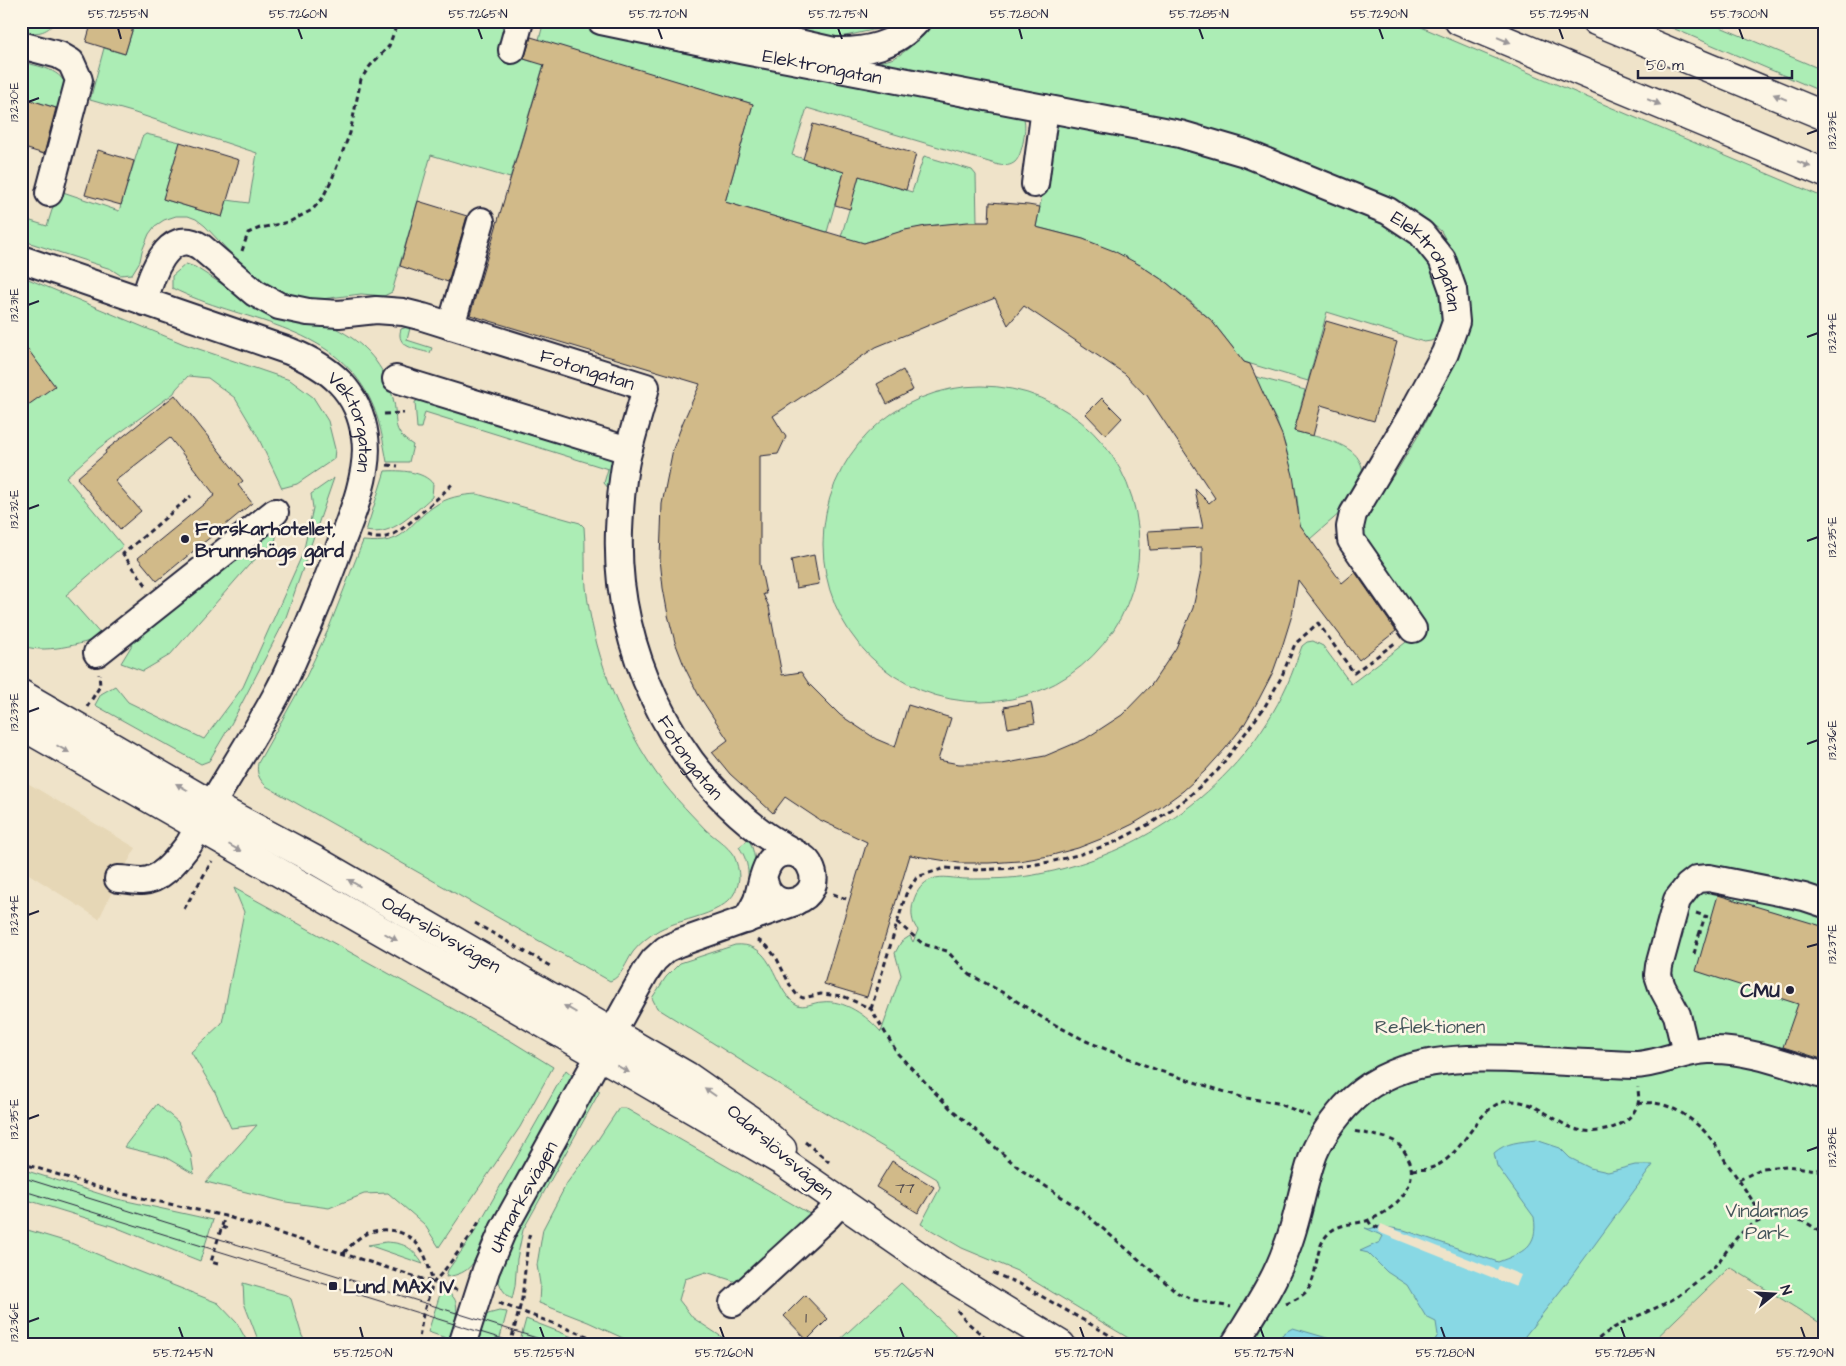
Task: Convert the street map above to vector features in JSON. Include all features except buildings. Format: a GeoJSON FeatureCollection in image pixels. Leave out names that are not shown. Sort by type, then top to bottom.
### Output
{"type":"FeatureCollection","features":[{"type":"Feature","properties":{"kind":"main road"},"geometry":{"type":"LineString","coordinates":[[1459,21],[1825,173]]}},
{"type":"Feature","properties":{"kind":"main road"},"geometry":{"type":"LineString","coordinates":[[1596,21],[1825,116]]}},
{"type":"Feature","properties":{"kind":"main road","name":"Odarslövsvägen"},"geometry":{"type":"LineString","coordinates":[[21,694],[205,816]]}},
{"type":"Feature","properties":{"kind":"main road","name":"Odarslövsvägen"},"geometry":{"type":"LineString","coordinates":[[21,725],[205,816],[315,860],[606,1044],[687,1076],[753,1122],[841,1202],[939,1270],[1061,1345]]}},
{"type":"Feature","properties":{"kind":"street"},"geometry":{"type":"LineString","coordinates":[[512,50],[520,21]]}},
{"type":"Feature","properties":{"kind":"street","name":"Elektrongatan"},"geometry":{"type":"LineString","coordinates":[[602,21],[755,53],[1180,134],[1245,153],[1388,211],[1421,233],[1442,259],[1453,290],[1456,322],[1445,353],[1411,416],[1353,514],[1350,528],[1351,540],[1360,556],[1413,629]]}},
{"type":"Feature","properties":{"kind":"street"},"geometry":{"type":"LineString","coordinates":[[702,21],[834,51],[856,52],[889,42],[904,34],[917,21]]}},
{"type":"Feature","properties":{"kind":"street"},"geometry":{"type":"LineString","coordinates":[[21,45],[59,55],[71,62],[79,80],[50,193]]}},
{"type":"Feature","properties":{"kind":"street"},"geometry":{"type":"LineString","coordinates":[[1035,184],[1046,108]]}},
{"type":"Feature","properties":{"kind":"street"},"geometry":{"type":"LineString","coordinates":[[451,326],[481,221]]}},
{"type":"Feature","properties":{"kind":"street","name":"Fotongatan"},"geometry":{"type":"LineString","coordinates":[[144,302],[163,254],[169,248],[184,242],[197,244],[262,298],[289,309],[339,314],[376,310],[403,312],[646,387],[628,450],[619,550],[625,604],[637,656],[660,711],[680,743],[703,774],[752,825],[800,856],[810,866],[813,880],[807,894],[796,902],[781,902],[772,897],[766,889],[760,843],[752,825]]}},
{"type":"Feature","properties":{"kind":"street","name":"Vektorgatan"},"geometry":{"type":"LineString","coordinates":[[21,259],[289,351],[322,366],[339,380],[352,399],[365,436],[366,450],[362,477],[353,509],[324,591],[280,689],[189,844],[172,864],[159,876],[144,881],[118,879]]}},
{"type":"Feature","properties":{"kind":"street"},"geometry":{"type":"LineString","coordinates":[[396,379],[628,450]]}},
{"type":"Feature","properties":{"kind":"street"},"geometry":{"type":"LineString","coordinates":[[97,654],[275,512]]}},
{"type":"Feature","properties":{"kind":"street","name":"Fotongatan"},"geometry":{"type":"LineString","coordinates":[[749,927],[769,862],[781,854],[791,853],[800,856]]}},
{"type":"Feature","properties":{"kind":"street"},"geometry":{"type":"LineString","coordinates":[[1686,1053],[1677,1015],[1662,987],[1658,975],[1662,952],[1677,900],[1688,886],[1697,879],[1709,878],[1804,897],[1825,904]]}},
{"type":"Feature","properties":{"kind":"street"},"geometry":{"type":"LineString","coordinates":[[606,1044],[645,973],[660,954],[678,943],[749,927],[796,902]]}},
{"type":"Feature","properties":{"kind":"street","name":"Utmarksvägen"},"geometry":{"type":"LineString","coordinates":[[462,1345],[477,1296],[503,1230],[606,1044]]}},
{"type":"Feature","properties":{"kind":"street"},"geometry":{"type":"LineString","coordinates":[[1234,1345],[1274,1277],[1287,1248],[1312,1158],[1320,1142],[1345,1107],[1372,1084],[1386,1076],[1412,1066],[1461,1058],[1638,1065],[1686,1053],[1709,1050],[1746,1053],[1825,1076]]}},
{"type":"Feature","properties":{"kind":"street"},"geometry":{"type":"LineString","coordinates":[[733,1303],[827,1218],[841,1202]]}},
{"type":"Feature","properties":{"kind":"path"},"geometry":{"type":"LineString","coordinates":[[235,277],[248,233],[297,218],[312,210],[322,200],[350,133],[360,79],[389,46],[398,21]]}},
{"type":"Feature","properties":{"kind":"path"},"geometry":{"type":"LineString","coordinates":[[380,415],[404,413]]}},
{"type":"Feature","properties":{"kind":"path"},"geometry":{"type":"LineString","coordinates":[[360,533],[380,538],[397,534],[439,499],[454,482]]}},
{"type":"Feature","properties":{"kind":"path"},"geometry":{"type":"LineString","coordinates":[[160,604],[123,554],[191,496]]}},
{"type":"Feature","properties":{"kind":"path"},"geometry":{"type":"LineString","coordinates":[[871,1009],[906,894],[917,878],[945,868],[976,870],[1012,868],[1050,862],[1113,843],[1154,822],[1186,799],[1218,770],[1264,708],[1281,678],[1295,644],[1318,623],[1354,673],[1413,629]]}},
{"type":"Feature","properties":{"kind":"path"},"geometry":{"type":"LineString","coordinates":[[87,706],[100,686],[97,654]]}},
{"type":"Feature","properties":{"kind":"path"},"geometry":{"type":"LineString","coordinates":[[184,909],[214,858]]}},
{"type":"Feature","properties":{"kind":"path"},"geometry":{"type":"LineString","coordinates":[[830,893],[849,900]]}},
{"type":"Feature","properties":{"kind":"path"},"geometry":{"type":"LineString","coordinates":[[1694,954],[1705,916],[1712,918]]}},
{"type":"Feature","properties":{"kind":"path"},"geometry":{"type":"LineString","coordinates":[[749,927],[778,959],[791,987],[797,994],[803,998],[821,994],[843,996],[871,1009],[898,1054],[949,1107],[1020,1169],[1081,1210],[1178,1293],[1194,1300],[1254,1312],[1282,1306],[1305,1293],[1312,1283],[1321,1244],[1330,1232],[1346,1224],[1368,1220],[1393,1206],[1400,1200],[1409,1184],[1412,1170],[1402,1148],[1394,1141],[1330,1127],[1306,1114],[1277,1102],[1241,1097],[1157,1070],[1086,1041],[1046,1020],[969,974],[947,951],[923,944],[897,922]]}},
{"type":"Feature","properties":{"kind":"path"},"geometry":{"type":"LineString","coordinates":[[1412,1170],[1428,1169],[1444,1162],[1462,1145],[1483,1116],[1492,1107],[1504,1101],[1527,1103],[1575,1129],[1588,1131],[1615,1128],[1626,1121],[1638,1104],[1638,1065]]}},
{"type":"Feature","properties":{"kind":"path"},"geometry":{"type":"LineString","coordinates":[[1638,1104],[1646,1102],[1662,1104],[1686,1116],[1702,1128],[1765,1220]]}},
{"type":"Feature","properties":{"kind":"path"},"geometry":{"type":"LineString","coordinates":[[826,1160],[832,1166]]}},
{"type":"Feature","properties":{"kind":"path"},"geometry":{"type":"LineString","coordinates":[[21,1163],[114,1192],[225,1216],[477,1296]]}},
{"type":"Feature","properties":{"kind":"path"},"geometry":{"type":"LineString","coordinates":[[1739,1180],[1763,1168],[1787,1166],[1825,1171]]}},
{"type":"Feature","properties":{"kind":"path"},"geometry":{"type":"LineString","coordinates":[[218,1264],[211,1262],[225,1216]]}},
{"type":"Feature","properties":{"kind":"path"},"geometry":{"type":"LineString","coordinates":[[1592,1345],[1616,1326],[1677,1296],[1714,1267],[1745,1230],[1765,1220],[1787,1217],[1803,1221],[1818,1229],[1825,1238]]}},
{"type":"Feature","properties":{"kind":"path"},"geometry":{"type":"LineString","coordinates":[[1368,1220],[1370,1225],[1380,1228]]}},
{"type":"Feature","properties":{"kind":"path"},"geometry":{"type":"LineString","coordinates":[[222,1227],[228,1229]]}},
{"type":"Feature","properties":{"kind":"path"},"geometry":{"type":"LineString","coordinates":[[510,1345],[524,1286],[528,1241],[532,1227]]}},
{"type":"Feature","properties":{"kind":"path"},"geometry":{"type":"LineString","coordinates":[[344,1253],[354,1242],[368,1232],[381,1230],[399,1231],[409,1236],[419,1246],[426,1259],[433,1283],[423,1314],[418,1345]]}},
{"type":"Feature","properties":{"kind":"path"},"geometry":{"type":"LineString","coordinates":[[989,1271],[1020,1284],[1127,1345]]}},
{"type":"Feature","properties":{"kind":"path"},"geometry":{"type":"LineString","coordinates":[[421,1288],[430,1291]]}},
{"type":"Feature","properties":{"kind":"path"},"geometry":{"type":"LineString","coordinates":[[519,1310],[611,1345]]}},
{"type":"Feature","properties":{"kind":"shaded area"},"geometry":{"type":"Polygon","coordinates":[[[21,779],[136,848],[118,879],[99,919],[21,869],[21,779]]]}},
{"type":"Feature","properties":{"kind":"shaded area"},"geometry":{"type":"Polygon","coordinates":[[[1730,1266],[1825,1323],[1825,1345],[1649,1345],[1730,1266]]]}},
{"type":"Feature","properties":{"kind":"green space"},"geometry":{"type":"Polygon","coordinates":[[[21,21],[56,21],[44,31],[31,33],[21,32],[21,21]]]}},
{"type":"Feature","properties":{"kind":"green space"},"geometry":{"type":"Polygon","coordinates":[[[135,21],[515,21],[507,53],[533,62],[544,21],[573,21],[1014,108],[1023,116],[1025,133],[1018,159],[1011,164],[1001,165],[807,108],[792,155],[844,172],[827,232],[725,202],[753,104],[550,44],[510,178],[431,155],[392,292],[384,296],[361,294],[314,300],[275,293],[250,274],[205,226],[188,216],[176,216],[164,220],[155,226],[149,234],[140,261],[132,274],[120,275],[111,269],[21,240],[21,218],[47,226],[57,194],[63,192],[119,211],[142,137],[146,134],[180,142],[163,199],[222,217],[227,200],[249,203],[257,153],[90,100],[104,48],[125,54],[135,21]]]}},
{"type":"Feature","properties":{"kind":"green space","name":"Reflektionen"},"geometry":{"type":"Polygon","coordinates":[[[638,21],[674,21],[863,61],[883,61],[898,56],[905,51],[934,21],[1180,21],[1203,24],[1206,21],[1407,21],[1825,198],[1825,1326],[1730,1267],[1649,1345],[1140,1345],[1017,1271],[962,1248],[921,1224],[940,1188],[937,1179],[809,1103],[657,1008],[652,998],[666,977],[680,963],[735,945],[746,945],[761,953],[767,960],[785,993],[795,1003],[802,1006],[822,1002],[839,1003],[862,1015],[881,1032],[901,975],[895,953],[901,942],[910,936],[913,942],[918,930],[912,917],[913,901],[920,888],[926,882],[940,877],[991,879],[1034,875],[1074,866],[1113,851],[1149,833],[1184,811],[1215,784],[1243,755],[1267,721],[1287,685],[1302,646],[1307,642],[1313,641],[1323,646],[1351,684],[1422,630],[1360,532],[1367,511],[1396,472],[1418,436],[1450,373],[1462,344],[1454,255],[1441,231],[1430,222],[1239,137],[849,65],[638,21]]]}},
{"type":"Feature","properties":{"kind":"green space"},"geometry":{"type":"Polygon","coordinates":[[[756,21],[807,21],[817,23],[823,21],[888,21],[882,28],[818,42],[756,21]]]}},
{"type":"Feature","properties":{"kind":"green space"},"geometry":{"type":"Polygon","coordinates":[[[1656,21],[1706,21],[1825,71],[1825,93],[1656,21]]]}},
{"type":"Feature","properties":{"kind":"green space"},"geometry":{"type":"Polygon","coordinates":[[[21,62],[49,70],[61,77],[67,90],[66,111],[21,97],[21,62]]]}},
{"type":"Feature","properties":{"kind":"green space"},"geometry":{"type":"Polygon","coordinates":[[[1066,121],[1194,147],[1368,212],[1412,241],[1428,258],[1438,277],[1445,314],[1437,338],[1424,342],[1327,312],[1308,381],[1244,362],[1211,320],[1167,283],[1140,265],[1083,239],[1036,227],[1054,132],[1058,126],[1066,121]]]}},
{"type":"Feature","properties":{"kind":"green space"},"geometry":{"type":"Polygon","coordinates":[[[924,156],[972,170],[976,175],[977,222],[926,226],[864,243],[841,237],[859,176],[912,192],[924,156]]]}},
{"type":"Feature","properties":{"kind":"green space"},"geometry":{"type":"Polygon","coordinates":[[[186,264],[195,267],[233,291],[335,328],[355,340],[372,356],[385,376],[395,406],[398,429],[405,440],[413,445],[409,462],[387,462],[379,422],[370,399],[353,374],[333,354],[309,339],[283,328],[199,300],[172,288],[172,276],[186,264]]]}},
{"type":"Feature","properties":{"kind":"green space"},"geometry":{"type":"Polygon","coordinates":[[[21,276],[184,344],[290,380],[313,397],[328,421],[335,449],[334,459],[297,484],[282,488],[257,435],[235,398],[208,378],[188,376],[174,393],[99,448],[66,477],[123,546],[66,595],[103,637],[50,649],[30,648],[21,645],[21,276]]]}},
{"type":"Feature","properties":{"kind":"green space"},"geometry":{"type":"Polygon","coordinates":[[[410,328],[407,340],[432,348],[430,353],[408,346],[401,340],[401,329],[410,328]]]}},
{"type":"Feature","properties":{"kind":"green space"},"geometry":{"type":"Polygon","coordinates":[[[1253,376],[1305,390],[1294,431],[1339,444],[1354,454],[1361,465],[1363,480],[1341,512],[1310,539],[1300,525],[1297,498],[1286,448],[1277,422],[1253,376]]]}},
{"type":"Feature","properties":{"kind":"green space"},"geometry":{"type":"Polygon","coordinates":[[[981,386],[1012,389],[1041,398],[1069,413],[1093,432],[1112,456],[1127,484],[1136,513],[1139,544],[1136,575],[1127,604],[1112,632],[1093,656],[1069,675],[1041,690],[1012,699],[981,702],[950,699],[921,690],[893,675],[869,656],[850,632],[835,604],[826,575],[823,544],[826,513],[835,484],[850,456],[869,432],[893,413],[921,398],[950,389],[981,386]]]}},
{"type":"Feature","properties":{"kind":"green space"},"geometry":{"type":"Polygon","coordinates":[[[420,399],[612,459],[618,468],[609,489],[604,483],[608,469],[425,412],[421,428],[417,428],[415,402],[420,399]]]}},
{"type":"Feature","properties":{"kind":"green space"},"geometry":{"type":"Polygon","coordinates":[[[385,471],[404,471],[424,476],[433,484],[432,497],[394,527],[376,532],[366,531],[385,471]]]}},
{"type":"Feature","properties":{"kind":"green space"},"geometry":{"type":"Polygon","coordinates":[[[334,478],[285,620],[231,724],[209,761],[201,764],[95,705],[101,694],[115,686],[128,702],[204,739],[243,687],[303,553],[313,508],[311,494],[334,478]]]}},
{"type":"Feature","properties":{"kind":"green space"},"geometry":{"type":"Polygon","coordinates":[[[477,494],[580,523],[584,527],[585,579],[589,611],[608,681],[639,747],[658,775],[706,830],[728,848],[737,864],[739,878],[736,891],[729,900],[708,913],[659,930],[636,949],[621,973],[610,981],[266,786],[258,773],[258,763],[305,679],[328,630],[363,541],[377,542],[397,538],[438,504],[454,497],[477,494]]]}},
{"type":"Feature","properties":{"kind":"green space"},"geometry":{"type":"Polygon","coordinates":[[[281,515],[275,542],[249,565],[170,655],[143,671],[121,663],[138,635],[281,515]]]}},
{"type":"Feature","properties":{"kind":"green space"},"geometry":{"type":"Polygon","coordinates":[[[749,839],[753,849],[755,865],[752,880],[742,904],[740,902],[746,889],[748,875],[746,860],[739,847],[749,839]]]}},
{"type":"Feature","properties":{"kind":"green space"},"geometry":{"type":"Polygon","coordinates":[[[234,888],[511,1041],[553,1067],[520,1127],[439,1247],[424,1224],[388,1193],[364,1194],[329,1208],[286,1202],[206,1182],[257,1125],[231,1128],[215,1092],[191,1052],[222,1023],[244,912],[234,888]]]}},
{"type":"Feature","properties":{"kind":"green space"},"geometry":{"type":"Polygon","coordinates":[[[566,1070],[573,1076],[482,1241],[474,1261],[467,1270],[446,1277],[448,1270],[471,1238],[566,1070]]]}},
{"type":"Feature","properties":{"kind":"green space"},"geometry":{"type":"Polygon","coordinates":[[[594,1088],[600,1091],[523,1230],[512,1299],[501,1286],[497,1269],[594,1088]]]}},
{"type":"Feature","properties":{"kind":"green space"},"geometry":{"type":"Polygon","coordinates":[[[157,1104],[178,1122],[191,1155],[194,1174],[165,1157],[124,1147],[157,1104]]]}},
{"type":"Feature","properties":{"kind":"green space"},"geometry":{"type":"Polygon","coordinates":[[[619,1108],[625,1108],[817,1218],[737,1282],[706,1272],[685,1279],[679,1300],[693,1318],[734,1345],[638,1345],[588,1322],[539,1303],[540,1284],[537,1265],[543,1229],[567,1183],[619,1108]]]}},
{"type":"Feature","properties":{"kind":"green space"},"geometry":{"type":"Polygon","coordinates":[[[21,1169],[113,1198],[213,1220],[200,1261],[115,1227],[21,1198],[21,1169]]]}},
{"type":"Feature","properties":{"kind":"green space"},"geometry":{"type":"Polygon","coordinates":[[[21,1228],[71,1243],[218,1303],[237,1323],[249,1345],[21,1345],[21,1228]]]}},
{"type":"Feature","properties":{"kind":"green space"},"geometry":{"type":"Polygon","coordinates":[[[386,1242],[408,1247],[423,1264],[368,1245],[386,1242]]]}},
{"type":"Feature","properties":{"kind":"green space"},"geometry":{"type":"Polygon","coordinates":[[[243,1283],[286,1295],[291,1299],[302,1336],[308,1345],[260,1345],[244,1303],[243,1283]]]}},
{"type":"Feature","properties":{"kind":"green space"},"geometry":{"type":"Polygon","coordinates":[[[901,1283],[967,1345],[834,1345],[901,1283]]]}},
{"type":"Feature","properties":{"kind":"green space"},"geometry":{"type":"Polygon","coordinates":[[[441,1291],[454,1298],[457,1310],[449,1339],[428,1332],[441,1291]]]}},
{"type":"Feature","properties":{"kind":"green space"},"geometry":{"type":"Polygon","coordinates":[[[499,1311],[507,1312],[498,1345],[475,1345],[485,1317],[488,1314],[499,1311]]]}},
{"type":"Feature","properties":{"kind":"green space"},"geometry":{"type":"Polygon","coordinates":[[[526,1319],[593,1345],[519,1345],[526,1319]]]}},
{"type":"Feature","properties":{"kind":"water"},"geometry":{"type":"Polygon","coordinates":[[[1536,1140],[1560,1148],[1570,1158],[1590,1168],[1608,1172],[1635,1165],[1653,1165],[1565,1285],[1518,1345],[1432,1345],[1438,1335],[1436,1322],[1426,1317],[1407,1285],[1387,1272],[1368,1253],[1360,1251],[1380,1242],[1383,1236],[1365,1228],[1369,1229],[1380,1226],[1404,1230],[1498,1262],[1521,1252],[1531,1242],[1534,1235],[1534,1217],[1497,1166],[1494,1153],[1508,1145],[1536,1140]]]}},
{"type":"Feature","properties":{"kind":"water"},"geometry":{"type":"Polygon","coordinates":[[[1293,1328],[1334,1340],[1343,1345],[1275,1345],[1272,1343],[1293,1328]]]}},
{"type":"Feature","properties":{"kind":"pier"},"geometry":{"type":"Polygon","coordinates":[[[1381,1224],[1497,1270],[1499,1266],[1521,1275],[1516,1287],[1378,1232],[1381,1224]]]}},
{"type":"Feature","properties":{"kind":"tram line"},"geometry":{"type":"LineString","coordinates":[[21,1177],[559,1345]]}},
{"type":"Feature","properties":{"kind":"tram line"},"geometry":{"type":"LineString","coordinates":[[21,1190],[522,1345]]}},
{"type":"Feature","properties":{"kind":"place","name":"Forskarhotellet, Brunnshögs gård"},"geometry":{"type":"Point","coordinates":[185,539]}},
{"type":"Feature","properties":{"kind":"place","name":"CMU"},"geometry":{"type":"Point","coordinates":[1790,990]}},
{"type":"Feature","properties":{"kind":"place","name":"Lund MAX IV"},"geometry":{"type":"Point","coordinates":[333,1286]}},
{"type":"Feature","properties":{"kind":"park label","name":"Vindarnas Park"},"geometry":{"type":"Point","coordinates":[1767,1221]}}]}
